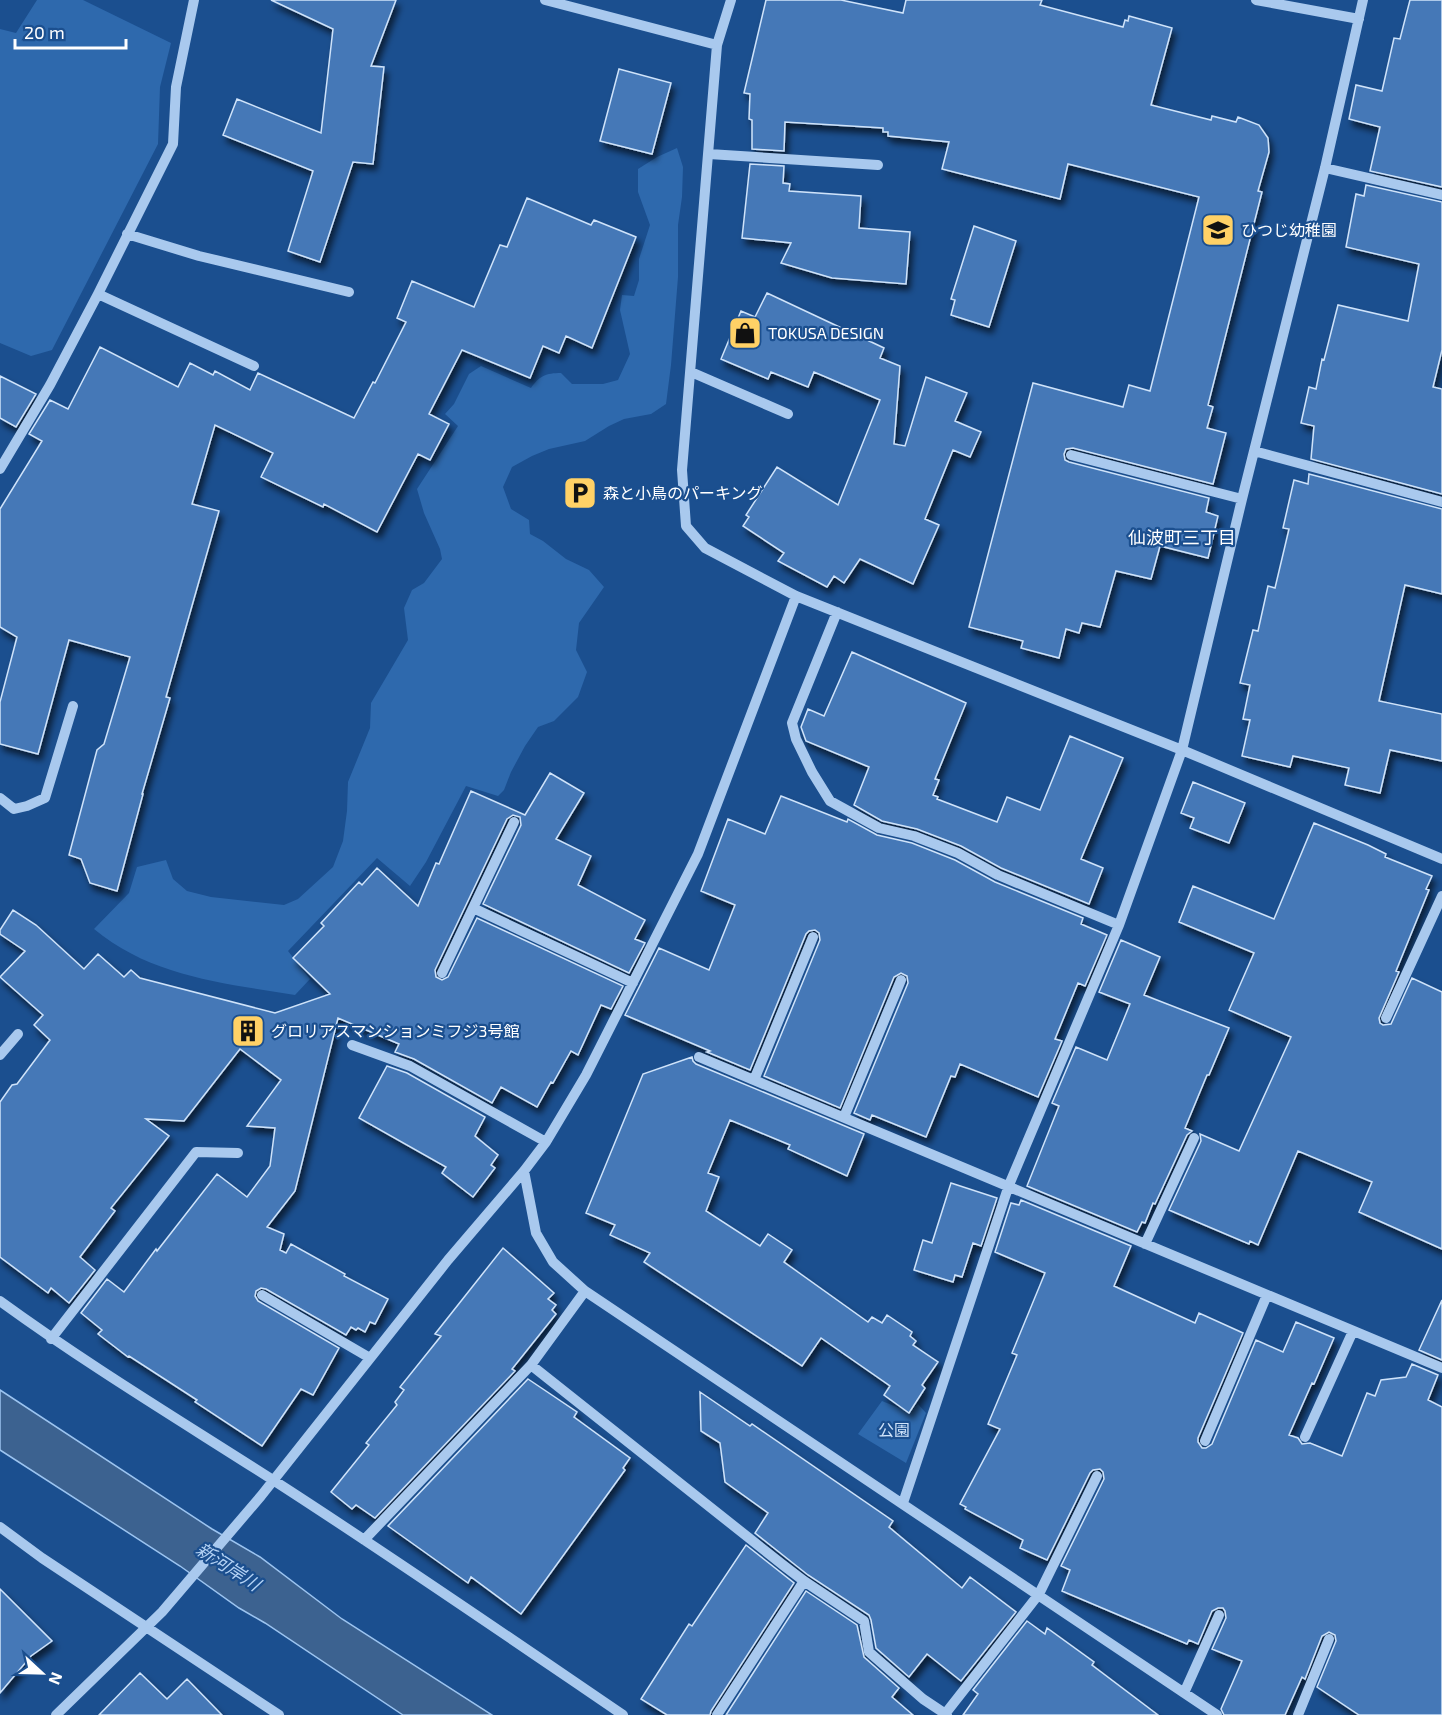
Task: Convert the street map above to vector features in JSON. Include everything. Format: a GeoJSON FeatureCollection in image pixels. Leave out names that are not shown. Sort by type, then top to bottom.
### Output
{"type":"FeatureCollection","features":[{"type":"Feature","properties":{"kind":"street"},"geometry":{"type":"LineString","coordinates":[[0,469],[50,385],[173,144],[176,87],[194,0]]}},
{"type":"Feature","properties":{"kind":"street"},"geometry":{"type":"LineString","coordinates":[[545,0],[717,45]]}},
{"type":"Feature","properties":{"kind":"street"},"geometry":{"type":"LineString","coordinates":[[731,0],[717,45],[682,470],[686,526],[705,548],[796,596],[1182,750],[1442,859]]}},
{"type":"Feature","properties":{"kind":"street"},"geometry":{"type":"LineString","coordinates":[[1256,0],[1359,20]]}},
{"type":"Feature","properties":{"kind":"street"},"geometry":{"type":"LineString","coordinates":[[903,1503],[1009,1185],[1119,925],[1182,750],[1325,168],[1363,0]]}},
{"type":"Feature","properties":{"kind":"street"},"geometry":{"type":"LineString","coordinates":[[709,154],[878,165]]}},
{"type":"Feature","properties":{"kind":"street"},"geometry":{"type":"LineString","coordinates":[[1325,168],[1442,195]]}},
{"type":"Feature","properties":{"kind":"street"},"geometry":{"type":"LineString","coordinates":[[127,234],[199,256],[349,292]]}},
{"type":"Feature","properties":{"kind":"street"},"geometry":{"type":"LineString","coordinates":[[98,294],[254,366]]}},
{"type":"Feature","properties":{"kind":"street"},"geometry":{"type":"LineString","coordinates":[[691,372],[788,414]]}},
{"type":"Feature","properties":{"kind":"street"},"geometry":{"type":"LineString","coordinates":[[1254,451],[1442,502]]}},
{"type":"Feature","properties":{"kind":"street"},"geometry":{"type":"LineString","coordinates":[[1071,455],[1242,499]]}},
{"type":"Feature","properties":{"kind":"street"},"geometry":{"type":"LineString","coordinates":[[56,1715],[162,1612],[261,1496],[448,1260],[524,1172],[546,1142],[586,1075],[698,854],[796,596]]}},
{"type":"Feature","properties":{"kind":"street"},"geometry":{"type":"LineString","coordinates":[[837,612],[792,723],[796,739],[812,772],[830,801],[879,828],[914,836],[958,853],[998,875],[1119,925]]}},
{"type":"Feature","properties":{"kind":"street"},"geometry":{"type":"LineString","coordinates":[[0,798],[14,809],[45,798],[73,706]]}},
{"type":"Feature","properties":{"kind":"street"},"geometry":{"type":"LineString","coordinates":[[441,973],[514,822]]}},
{"type":"Feature","properties":{"kind":"street"},"geometry":{"type":"LineString","coordinates":[[1386,1018],[1442,896]]}},
{"type":"Feature","properties":{"kind":"street"},"geometry":{"type":"LineString","coordinates":[[473,908],[633,983]]}},
{"type":"Feature","properties":{"kind":"street"},"geometry":{"type":"LineString","coordinates":[[754,1080],[813,937]]}},
{"type":"Feature","properties":{"kind":"street"},"geometry":{"type":"LineString","coordinates":[[844,1117],[901,980]]}},
{"type":"Feature","properties":{"kind":"street"},"geometry":{"type":"LineString","coordinates":[[0,1055],[18,1034]]}},
{"type":"Feature","properties":{"kind":"street"},"geometry":{"type":"LineString","coordinates":[[352,1045],[410,1066],[546,1142]]}},
{"type":"Feature","properties":{"kind":"street"},"geometry":{"type":"LineString","coordinates":[[699,1057],[1442,1368]]}},
{"type":"Feature","properties":{"kind":"street"},"geometry":{"type":"LineString","coordinates":[[1145,1244],[1194,1138]]}},
{"type":"Feature","properties":{"kind":"street"},"geometry":{"type":"LineString","coordinates":[[51,1339],[196,1152],[238,1153]]}},
{"type":"Feature","properties":{"kind":"street"},"geometry":{"type":"LineString","coordinates":[[524,1172],[536,1233],[553,1262],[585,1291],[1217,1715]]}},
{"type":"Feature","properties":{"kind":"street"},"geometry":{"type":"LineString","coordinates":[[364,1540],[531,1365],[585,1291]]}},
{"type":"Feature","properties":{"kind":"street"},"geometry":{"type":"LineString","coordinates":[[262,1295],[370,1358]]}},
{"type":"Feature","properties":{"kind":"street"},"geometry":{"type":"LineString","coordinates":[[1205,1441],[1267,1295]]}},
{"type":"Feature","properties":{"kind":"street"},"geometry":{"type":"LineString","coordinates":[[0,1301],[51,1339],[273,1480],[623,1715]]}},
{"type":"Feature","properties":{"kind":"street"},"geometry":{"type":"LineString","coordinates":[[1305,1437],[1353,1330]]}},
{"type":"Feature","properties":{"kind":"street"},"geometry":{"type":"LineString","coordinates":[[531,1365],[804,1581],[864,1621],[869,1652],[923,1699],[946,1714],[1039,1594],[1097,1476]]}},
{"type":"Feature","properties":{"kind":"street"},"geometry":{"type":"LineString","coordinates":[[0,1527],[42,1558],[279,1715]]}},
{"type":"Feature","properties":{"kind":"street"},"geometry":{"type":"LineString","coordinates":[[717,1715],[804,1581]]}},
{"type":"Feature","properties":{"kind":"street"},"geometry":{"type":"LineString","coordinates":[[1184,1693],[1219,1615]]}},
{"type":"Feature","properties":{"kind":"street"},"geometry":{"type":"LineString","coordinates":[[1298,1715],[1329,1639]]}},
{"type":"Feature","properties":{"kind":"green space"},"geometry":{"type":"Polygon","coordinates":[[[37,0],[83,0],[171,43],[160,87],[158,144],[52,350],[31,356],[0,343],[0,29],[16,33],[37,0]]]}},
{"type":"Feature","properties":{"kind":"green space"},"geometry":{"type":"Polygon","coordinates":[[[677,148],[683,167],[682,197],[678,225],[678,277],[666,404],[651,414],[624,419],[585,441],[549,449],[532,456],[512,467],[503,487],[511,509],[529,520],[530,534],[566,559],[589,570],[604,587],[579,623],[576,650],[587,672],[578,697],[554,721],[538,727],[525,746],[504,790],[498,796],[466,786],[426,862],[410,886],[377,858],[288,951],[310,979],[295,995],[189,976],[140,958],[116,945],[94,929],[129,893],[137,867],[166,860],[173,879],[187,891],[211,897],[284,905],[298,899],[333,867],[343,841],[348,782],[370,728],[371,703],[408,640],[404,608],[412,590],[424,583],[442,559],[417,489],[458,426],[445,414],[454,404],[469,374],[481,366],[531,388],[540,378],[556,373],[561,373],[572,384],[603,384],[618,380],[630,354],[620,310],[622,295],[634,296],[639,280],[639,259],[650,225],[638,192],[638,169],[677,148]]]}},
{"type":"Feature","properties":{"kind":"green space","name":"公園"},"geometry":{"type":"Polygon","coordinates":[[[882,1401],[909,1412],[918,1404],[926,1413],[906,1463],[858,1434],[882,1401]]]}},
{"type":"Feature","properties":{"kind":"water","name":"新河岸川"},"geometry":{"type":"Polygon","coordinates":[[[0,1390],[212,1529],[260,1557],[342,1619],[492,1715],[403,1715],[239,1608],[180,1566],[0,1450],[0,1390]]]}},
{"type":"Feature","properties":{"kind":"building"},"geometry":{"type":"Polygon","coordinates":[[[271,0],[396,0],[371,66],[384,67],[373,164],[353,162],[320,262],[288,251],[313,171],[223,135],[237,99],[321,133],[333,29],[271,0]]]}},
{"type":"Feature","properties":{"kind":"building"},"geometry":{"type":"Polygon","coordinates":[[[766,0],[841,0],[903,13],[906,0],[1042,0],[1040,5],[1123,27],[1129,16],[1172,28],[1151,105],[1211,120],[1212,116],[1236,122],[1238,117],[1259,125],[1268,138],[1269,152],[1258,191],[1262,192],[1208,405],[1213,407],[1207,428],[1226,433],[1213,484],[1073,448],[1066,449],[1064,454],[1065,460],[1069,462],[1209,498],[1206,512],[1218,516],[1208,558],[1160,546],[1151,579],[1116,571],[1100,627],[1082,623],[1079,633],[1066,629],[1059,658],[1021,648],[1023,641],[969,627],[1033,383],[1123,407],[1129,385],[1150,391],[1199,197],[1068,164],[1060,199],[942,169],[949,142],[888,136],[888,132],[883,132],[883,128],[785,122],[784,151],[752,149],[752,120],[749,119],[750,94],[744,93],[766,0]]]}},
{"type":"Feature","properties":{"kind":"building"},"geometry":{"type":"Polygon","coordinates":[[[1410,0],[1442,0],[1442,187],[1370,171],[1380,127],[1349,119],[1356,85],[1382,91],[1394,38],[1400,39],[1410,0]]]}},
{"type":"Feature","properties":{"kind":"building"},"geometry":{"type":"Polygon","coordinates":[[[619,69],[671,83],[652,154],[600,141],[619,69]]]}},
{"type":"Feature","properties":{"kind":"building"},"geometry":{"type":"Polygon","coordinates":[[[750,164],[784,166],[783,183],[790,184],[789,191],[861,196],[859,228],[910,232],[906,284],[832,278],[781,263],[791,243],[742,238],[750,164]]]}},
{"type":"Feature","properties":{"kind":"building"},"geometry":{"type":"Polygon","coordinates":[[[1366,185],[1442,202],[1442,350],[1433,387],[1442,389],[1442,494],[1311,459],[1314,426],[1301,423],[1309,387],[1316,389],[1338,305],[1408,321],[1419,264],[1346,247],[1356,194],[1364,196],[1366,185]]]}},
{"type":"Feature","properties":{"kind":"building"},"geometry":{"type":"Polygon","coordinates":[[[527,198],[591,225],[594,220],[636,237],[592,348],[566,336],[559,353],[543,346],[530,378],[462,350],[429,414],[449,424],[430,460],[418,454],[377,532],[324,504],[323,507],[261,477],[273,453],[215,425],[192,504],[219,511],[166,697],[170,698],[117,891],[90,883],[81,859],[69,855],[97,750],[104,744],[130,657],[69,640],[38,754],[0,744],[0,702],[17,637],[0,627],[0,509],[42,441],[29,434],[50,400],[68,409],[100,347],[178,387],[190,363],[213,375],[215,371],[250,390],[258,373],[354,418],[406,322],[397,318],[412,281],[474,307],[500,245],[507,247],[527,198]]]}},
{"type":"Feature","properties":{"kind":"building"},"geometry":{"type":"Polygon","coordinates":[[[974,226],[1016,241],[989,327],[951,315],[955,300],[951,299],[974,226]]]}},
{"type":"Feature","properties":{"kind":"building"},"geometry":{"type":"Polygon","coordinates":[[[767,293],[884,348],[880,358],[900,366],[894,444],[905,446],[926,377],[967,393],[955,421],[981,432],[970,457],[953,450],[925,519],[939,525],[913,584],[860,559],[844,583],[834,576],[827,587],[778,561],[784,553],[743,526],[749,517],[746,515],[777,467],[838,505],[880,400],[814,372],[808,387],[771,372],[768,379],[721,359],[741,311],[755,317],[767,293]]]}},
{"type":"Feature","properties":{"kind":"building"},"geometry":{"type":"Polygon","coordinates":[[[0,376],[36,394],[16,427],[0,418],[0,376]]]}},
{"type":"Feature","properties":{"kind":"building"},"geometry":{"type":"Polygon","coordinates":[[[1309,474],[1442,509],[1442,594],[1405,585],[1379,701],[1442,714],[1442,761],[1390,750],[1380,793],[1345,785],[1349,768],[1293,756],[1290,767],[1242,756],[1250,720],[1243,719],[1250,685],[1240,683],[1253,630],[1258,631],[1268,586],[1275,588],[1289,529],[1283,528],[1294,480],[1308,484],[1309,474]]]}},
{"type":"Feature","properties":{"kind":"building"},"geometry":{"type":"Polygon","coordinates":[[[852,652],[966,703],[935,779],[939,780],[933,795],[938,797],[937,799],[997,822],[1007,797],[1040,810],[1070,736],[1123,758],[1081,859],[1103,868],[1089,904],[1001,868],[961,846],[917,829],[882,821],[854,805],[869,767],[806,741],[801,727],[808,709],[824,716],[852,652]]]}},
{"type":"Feature","properties":{"kind":"building"},"geometry":{"type":"Polygon","coordinates":[[[550,773],[584,793],[556,839],[591,856],[578,885],[645,920],[635,939],[645,943],[629,973],[483,904],[521,825],[520,817],[513,815],[507,819],[435,970],[436,977],[442,980],[448,977],[477,918],[623,986],[611,1009],[601,1005],[578,1055],[571,1051],[537,1107],[501,1087],[492,1103],[414,1059],[395,1052],[399,1044],[338,1018],[295,1191],[267,1227],[284,1234],[280,1250],[286,1253],[291,1244],[388,1299],[375,1324],[370,1322],[365,1332],[351,1327],[346,1335],[266,1289],[261,1288],[256,1291],[255,1296],[258,1301],[339,1348],[313,1395],[301,1389],[262,1446],[195,1402],[197,1400],[128,1357],[98,1334],[102,1330],[81,1313],[107,1279],[124,1292],[217,1174],[247,1197],[270,1166],[275,1128],[247,1126],[281,1080],[240,1049],[184,1121],[146,1119],[169,1136],[111,1208],[115,1211],[80,1257],[95,1270],[69,1303],[51,1288],[48,1293],[0,1257],[0,1102],[12,1085],[17,1084],[50,1040],[34,1025],[43,1015],[0,977],[25,951],[0,934],[0,930],[13,910],[36,925],[84,969],[98,954],[124,977],[131,970],[140,978],[275,1013],[330,994],[293,958],[324,926],[321,923],[359,882],[362,885],[377,868],[418,906],[471,791],[525,815],[550,773]]]}},
{"type":"Feature","properties":{"kind":"building"},"geometry":{"type":"Polygon","coordinates":[[[1193,782],[1245,803],[1229,843],[1190,828],[1194,818],[1181,813],[1193,782]]]}},
{"type":"Feature","properties":{"kind":"building"},"geometry":{"type":"Polygon","coordinates":[[[781,796],[847,822],[848,819],[877,835],[912,843],[955,860],[995,882],[1083,918],[1081,924],[1107,935],[1085,986],[1078,983],[1055,1039],[1062,1041],[1038,1097],[960,1064],[955,1077],[951,1076],[926,1137],[872,1115],[870,1120],[854,1113],[908,983],[907,976],[901,973],[894,977],[840,1108],[764,1076],[820,940],[819,933],[815,930],[806,934],[750,1070],[625,1015],[659,948],[709,970],[735,905],[701,891],[728,819],[765,834],[781,796]]]}},
{"type":"Feature","properties":{"kind":"building"},"geometry":{"type":"Polygon","coordinates":[[[1314,823],[1368,845],[1386,854],[1385,857],[1432,876],[1426,889],[1429,890],[1396,971],[1399,972],[1379,1018],[1383,1025],[1391,1024],[1412,978],[1442,992],[1442,1249],[1359,1212],[1372,1182],[1298,1151],[1258,1245],[1250,1241],[1249,1244],[1169,1210],[1201,1141],[1200,1134],[1239,1151],[1291,1037],[1229,1010],[1254,953],[1179,922],[1193,886],[1274,919],[1314,823]]]}},
{"type":"Feature","properties":{"kind":"building"},"geometry":{"type":"Polygon","coordinates":[[[1121,940],[1160,957],[1144,995],[1229,1028],[1185,1128],[1192,1131],[1187,1135],[1145,1223],[1142,1222],[1137,1232],[1027,1186],[1059,1106],[1052,1103],[1076,1047],[1107,1060],[1130,1004],[1099,992],[1121,940]]]}},
{"type":"Feature","properties":{"kind":"building"},"geometry":{"type":"Polygon","coordinates":[[[692,1057],[696,1064],[864,1134],[847,1176],[788,1149],[790,1145],[730,1120],[708,1173],[719,1177],[706,1211],[760,1246],[768,1234],[792,1250],[784,1262],[868,1322],[872,1317],[882,1323],[887,1315],[912,1332],[910,1336],[916,1341],[913,1345],[938,1362],[922,1385],[925,1388],[909,1413],[884,1395],[890,1386],[821,1338],[802,1366],[644,1262],[650,1253],[610,1235],[615,1225],[586,1213],[643,1074],[692,1057]]]}},
{"type":"Feature","properties":{"kind":"building"},"geometry":{"type":"Polygon","coordinates":[[[387,1066],[407,1073],[485,1117],[475,1136],[498,1155],[491,1165],[495,1168],[473,1197],[442,1173],[446,1167],[359,1118],[387,1066]]]}},
{"type":"Feature","properties":{"kind":"building"},"geometry":{"type":"Polygon","coordinates":[[[951,1183],[997,1198],[981,1246],[973,1243],[962,1277],[955,1275],[953,1282],[914,1270],[923,1240],[932,1243],[951,1183]]]}},
{"type":"Feature","properties":{"kind":"building"},"geometry":{"type":"Polygon","coordinates":[[[1021,1200],[1131,1246],[1114,1286],[1195,1323],[1199,1313],[1243,1333],[1198,1438],[1202,1448],[1212,1444],[1256,1340],[1283,1352],[1296,1322],[1334,1338],[1289,1435],[1298,1438],[1302,1444],[1310,1443],[1342,1456],[1367,1393],[1375,1396],[1381,1380],[1406,1377],[1412,1364],[1438,1375],[1428,1400],[1442,1407],[1442,1715],[1359,1715],[1317,1687],[1336,1641],[1335,1635],[1329,1632],[1322,1636],[1305,1679],[1302,1677],[1285,1715],[1224,1715],[1221,1709],[1242,1661],[1212,1649],[1226,1618],[1223,1608],[1212,1611],[1198,1644],[1189,1640],[1187,1644],[1062,1591],[1070,1570],[1061,1566],[1104,1479],[1100,1469],[1090,1473],[1047,1560],[1020,1548],[1023,1540],[965,1509],[966,1507],[960,1504],[1000,1429],[988,1424],[1017,1355],[1012,1353],[1045,1273],[995,1252],[1011,1203],[1019,1205],[1021,1200]]]}},
{"type":"Feature","properties":{"kind":"building"},"geometry":{"type":"Polygon","coordinates":[[[503,1248],[554,1293],[548,1299],[556,1305],[552,1310],[556,1314],[512,1369],[515,1371],[375,1518],[356,1505],[352,1509],[331,1492],[369,1445],[366,1443],[397,1405],[395,1402],[404,1390],[400,1387],[441,1336],[435,1334],[503,1248]]]}},
{"type":"Feature","properties":{"kind":"building"},"geometry":{"type":"Polygon","coordinates":[[[1442,1300],[1442,1360],[1419,1350],[1442,1300]]]}},
{"type":"Feature","properties":{"kind":"building"},"geometry":{"type":"Polygon","coordinates":[[[528,1379],[577,1412],[574,1417],[630,1458],[623,1468],[625,1470],[521,1614],[471,1577],[468,1583],[388,1526],[528,1379]]]}},
{"type":"Feature","properties":{"kind":"building"},"geometry":{"type":"Polygon","coordinates":[[[700,1392],[750,1426],[752,1424],[893,1521],[889,1527],[962,1588],[970,1577],[1016,1612],[961,1681],[927,1654],[909,1677],[876,1648],[869,1615],[808,1575],[755,1533],[768,1513],[725,1482],[720,1443],[701,1431],[700,1392]]]}},
{"type":"Feature","properties":{"kind":"building"},"geometry":{"type":"Polygon","coordinates":[[[746,1545],[794,1583],[710,1715],[667,1715],[641,1699],[689,1624],[692,1626],[746,1545]]]}},
{"type":"Feature","properties":{"kind":"building"},"geometry":{"type":"Polygon","coordinates":[[[0,1589],[52,1641],[31,1656],[0,1693],[0,1589]]]}},
{"type":"Feature","properties":{"kind":"building"},"geometry":{"type":"Polygon","coordinates":[[[806,1591],[857,1625],[864,1657],[899,1688],[892,1697],[913,1715],[726,1715],[806,1591]]]}},
{"type":"Feature","properties":{"kind":"building"},"geometry":{"type":"Polygon","coordinates":[[[1027,1621],[1045,1634],[1047,1628],[1094,1662],[1092,1665],[1158,1715],[963,1715],[978,1694],[973,1690],[1027,1621]]]}},
{"type":"Feature","properties":{"kind":"building"},"geometry":{"type":"Polygon","coordinates":[[[140,1673],[167,1699],[187,1679],[222,1715],[99,1715],[140,1673]]]}},
{"type":"Feature","properties":{"kind":"place","name":"ひつじ幼稚園"},"geometry":{"type":"Point","coordinates":[1218,230]}},
{"type":"Feature","properties":{"kind":"place","name":"TOKUSA DESIGN"},"geometry":{"type":"Point","coordinates":[745,333]}},
{"type":"Feature","properties":{"kind":"place","name":"森と小鳥のパーキング"},"geometry":{"type":"Point","coordinates":[580,493]}},
{"type":"Feature","properties":{"kind":"place","name":"グロリアスマンションミフジ3号館"},"geometry":{"type":"Point","coordinates":[248,1031]}},
{"type":"Feature","properties":{"kind":"district","name":"仙波町三丁目"},"geometry":{"type":"Point","coordinates":[1182,538]}}]}
